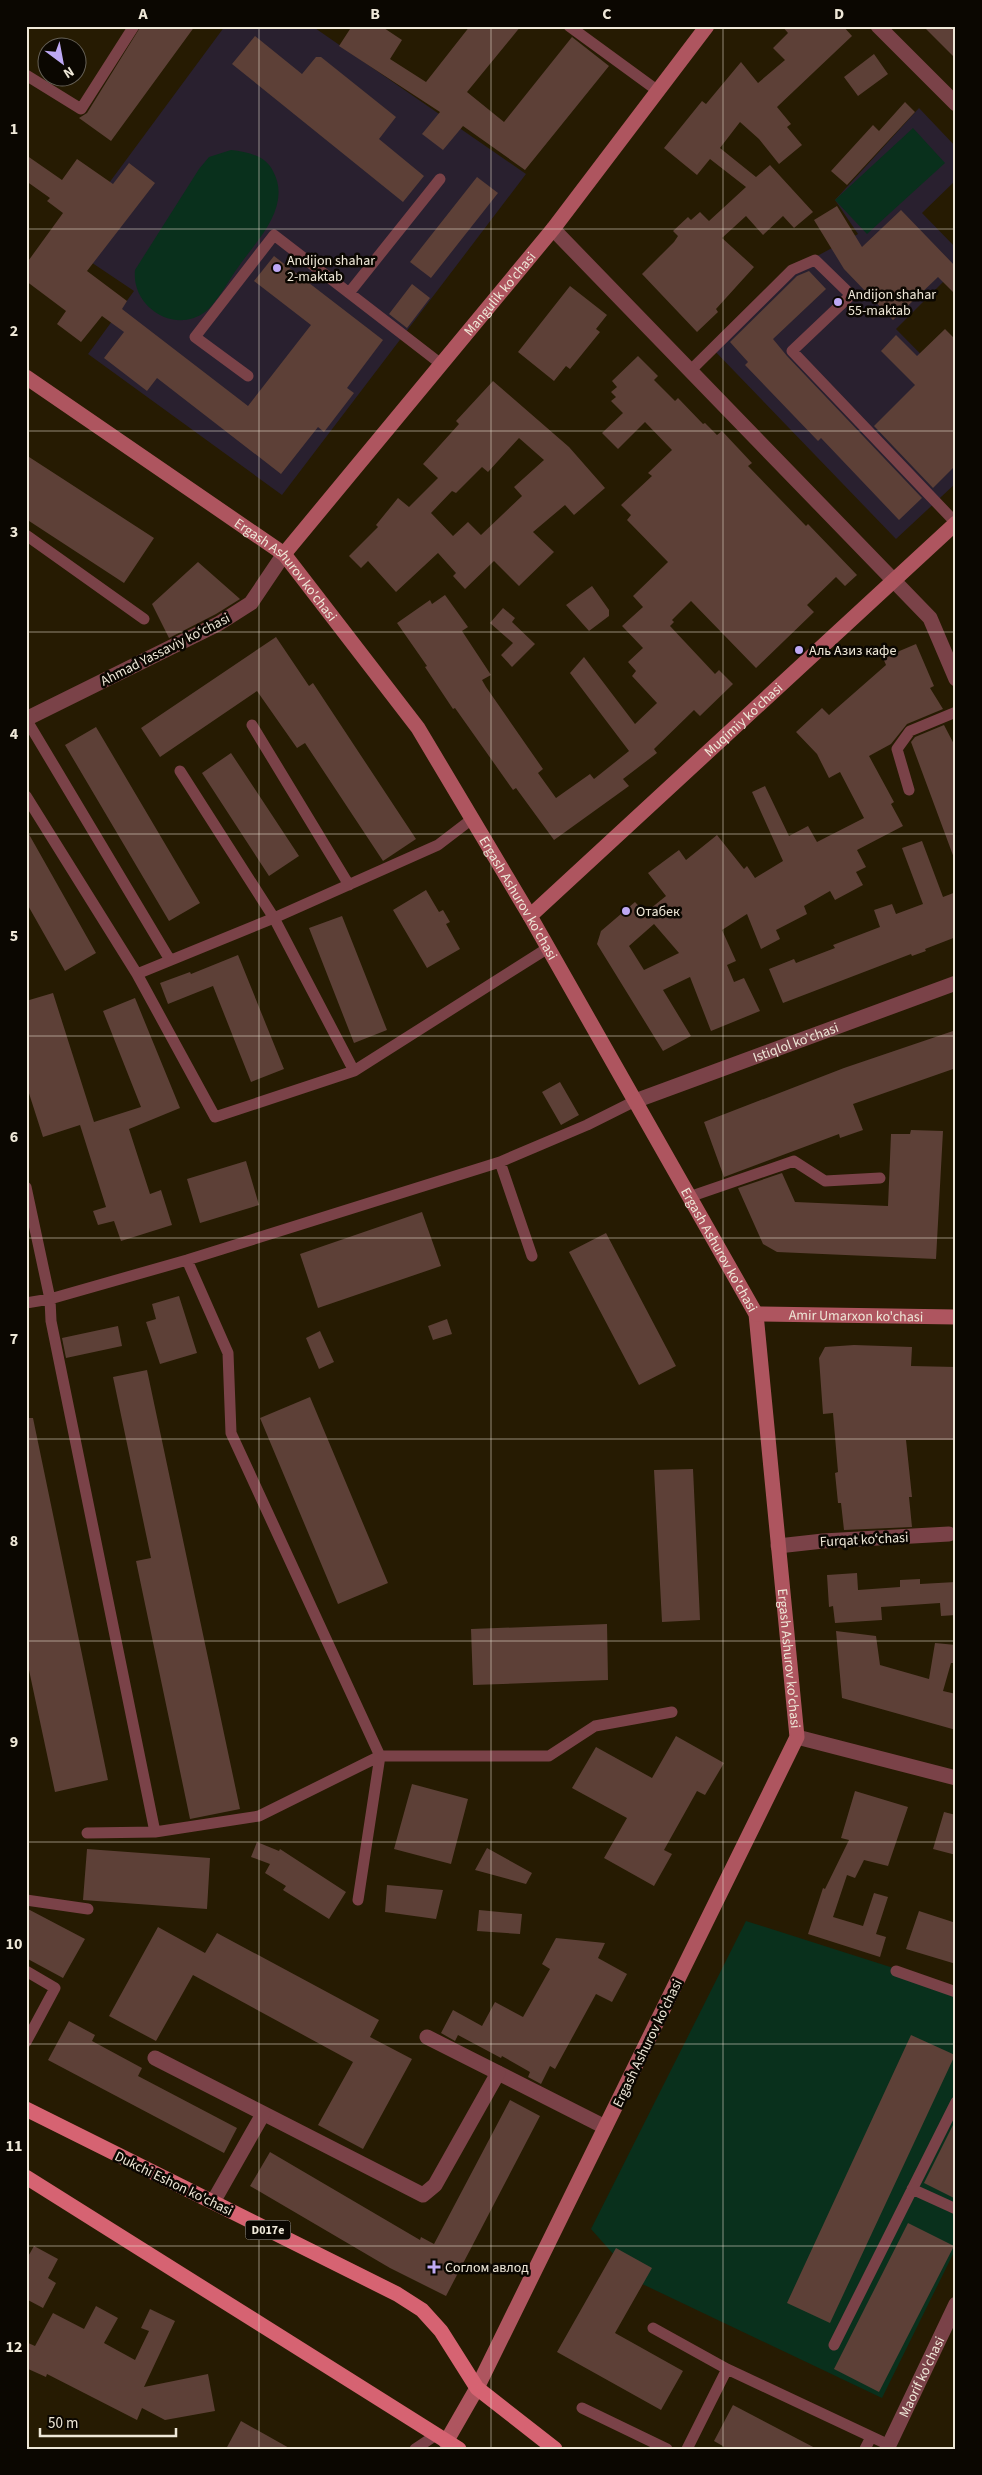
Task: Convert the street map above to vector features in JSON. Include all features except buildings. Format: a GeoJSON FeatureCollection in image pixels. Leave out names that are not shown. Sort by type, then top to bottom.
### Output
{"type":"FeatureCollection","features":[{"type":"Feature","properties":{"kind":"main road","name":"Dukchi Eshon ko'chasi"},"geometry":{"type":"LineString","coordinates":[[26,2109],[397,2294],[422,2310],[441,2331],[477,2388],[555,2449]]}},
{"type":"Feature","properties":{"kind":"main road"},"geometry":{"type":"LineString","coordinates":[[26,2176],[447,2442]]}},
{"type":"Feature","properties":{"kind":"street","name":"Mangulik ko'chasi"},"geometry":{"type":"LineString","coordinates":[[284,554],[553,229],[707,26]]}},
{"type":"Feature","properties":{"kind":"street"},"geometry":{"type":"LineString","coordinates":[[878,26],[956,104]]}},
{"type":"Feature","properties":{"kind":"street"},"geometry":{"type":"LineString","coordinates":[[553,229],[930,618],[956,679]]}},
{"type":"Feature","properties":{"kind":"street","name":"Ergash Ashurov ko'chasi"},"geometry":{"type":"LineString","coordinates":[[27,380],[284,554],[418,728],[530,916],[756,1314],[797,1737],[477,2388]]}},
{"type":"Feature","properties":{"kind":"street","name":"Muqimiy ko'chasi"},"geometry":{"type":"LineString","coordinates":[[530,916],[956,523]]}},
{"type":"Feature","properties":{"kind":"street","name":"Ahmad Yassaviy koʻchasi"},"geometry":{"type":"LineString","coordinates":[[26,719],[218,624],[251,603],[284,554]]}},
{"type":"Feature","properties":{"kind":"street","name":"Istiqlol ko'chasi"},"geometry":{"type":"LineString","coordinates":[[635,1101],[956,983]]}},
{"type":"Feature","properties":{"kind":"street","name":"Amir Umarxon ko'chasi"},"geometry":{"type":"LineString","coordinates":[[756,1314],[956,1317]]}},
{"type":"Feature","properties":{"kind":"street","name":"Furqat koʻchasi"},"geometry":{"type":"LineString","coordinates":[[778,1546],[823,1541],[949,1534]]}},
{"type":"Feature","properties":{"kind":"street"},"geometry":{"type":"LineString","coordinates":[[797,1737],[956,1778]]}},
{"type":"Feature","properties":{"kind":"street"},"geometry":{"type":"LineString","coordinates":[[427,2037],[605,2127]]}},
{"type":"Feature","properties":{"kind":"street"},"geometry":{"type":"LineString","coordinates":[[155,2058],[423,2195],[434,2185],[498,2073]]}},
{"type":"Feature","properties":{"kind":"street"},"geometry":{"type":"LineString","coordinates":[[212,2202],[263,2114]]}},
{"type":"Feature","properties":{"kind":"street","name":"Maorif ko'chasi"},"geometry":{"type":"LineString","coordinates":[[888,2447],[956,2304]]}},
{"type":"Feature","properties":{"kind":"street"},"geometry":{"type":"LineString","coordinates":[[447,2442],[477,2388]]}},
{"type":"Feature","properties":{"kind":"lane"},"geometry":{"type":"LineString","coordinates":[[26,75],[81,109],[134,26]]}},
{"type":"Feature","properties":{"kind":"lane"},"geometry":{"type":"LineString","coordinates":[[569,26],[658,91]]}},
{"type":"Feature","properties":{"kind":"lane"},"geometry":{"type":"LineString","coordinates":[[349,293],[440,179]]}},
{"type":"Feature","properties":{"kind":"lane"},"geometry":{"type":"LineString","coordinates":[[248,376],[195,337],[274,235],[441,364]]}},
{"type":"Feature","properties":{"kind":"lane"},"geometry":{"type":"LineString","coordinates":[[691,370],[792,270],[815,260],[851,295],[792,351],[956,523]]}},
{"type":"Feature","properties":{"kind":"lane"},"geometry":{"type":"LineString","coordinates":[[26,535],[144,619]]}},
{"type":"Feature","properties":{"kind":"lane"},"geometry":{"type":"LineString","coordinates":[[909,790],[897,749],[910,732],[956,712]]}},
{"type":"Feature","properties":{"kind":"lane"},"geometry":{"type":"LineString","coordinates":[[26,719],[170,960]]}},
{"type":"Feature","properties":{"kind":"lane"},"geometry":{"type":"LineString","coordinates":[[252,725],[349,885]]}},
{"type":"Feature","properties":{"kind":"lane"},"geometry":{"type":"LineString","coordinates":[[180,771],[274,918],[354,1071]]}},
{"type":"Feature","properties":{"kind":"lane"},"geometry":{"type":"LineString","coordinates":[[26,796],[137,974],[215,1118],[354,1071],[548,948]]}},
{"type":"Feature","properties":{"kind":"lane"},"geometry":{"type":"LineString","coordinates":[[137,974],[274,918],[438,845],[472,819]]}},
{"type":"Feature","properties":{"kind":"lane"},"geometry":{"type":"LineString","coordinates":[[26,1303],[50,1299],[187,1260],[500,1162],[587,1125],[635,1101]]}},
{"type":"Feature","properties":{"kind":"lane"},"geometry":{"type":"LineString","coordinates":[[690,1196],[794,1160],[825,1180],[880,1178]]}},
{"type":"Feature","properties":{"kind":"lane"},"geometry":{"type":"LineString","coordinates":[[500,1162],[532,1256]]}},
{"type":"Feature","properties":{"kind":"lane"},"geometry":{"type":"LineString","coordinates":[[26,1187],[50,1299],[51,1321],[155,1832]]}},
{"type":"Feature","properties":{"kind":"lane"},"geometry":{"type":"LineString","coordinates":[[187,1260],[228,1353],[230,1433],[380,1756],[358,1900]]}},
{"type":"Feature","properties":{"kind":"lane"},"geometry":{"type":"LineString","coordinates":[[87,1833],[155,1832],[260,1816],[380,1756],[549,1756],[595,1726],[672,1712]]}},
{"type":"Feature","properties":{"kind":"lane"},"geometry":{"type":"LineString","coordinates":[[26,1900],[88,1909]]}},
{"type":"Feature","properties":{"kind":"lane"},"geometry":{"type":"LineString","coordinates":[[896,1970],[956,1992]]}},
{"type":"Feature","properties":{"kind":"lane"},"geometry":{"type":"LineString","coordinates":[[26,1971],[55,1988],[26,2042]]}},
{"type":"Feature","properties":{"kind":"lane"},"geometry":{"type":"LineString","coordinates":[[834,2345],[956,2102]]}},
{"type":"Feature","properties":{"kind":"lane"},"geometry":{"type":"LineString","coordinates":[[912,2189],[956,2209]]}},
{"type":"Feature","properties":{"kind":"lane"},"geometry":{"type":"LineString","coordinates":[[653,2328],[727,2369],[871,2437],[888,2447]]}},
{"type":"Feature","properties":{"kind":"lane"},"geometry":{"type":"LineString","coordinates":[[687,2449],[727,2369]]}},
{"type":"Feature","properties":{"kind":"lane"},"geometry":{"type":"LineString","coordinates":[[582,2408],[666,2449]]}},
{"type":"Feature","properties":{"kind":"lane"},"geometry":{"type":"LineString","coordinates":[[865,2449],[871,2437]]}},
{"type":"Feature","properties":{"kind":"lane"},"geometry":{"type":"LineString","coordinates":[[415,2449],[447,2442]]}},
{"type":"Feature","properties":{"kind":"shaded area","name":"Andijon shahar 2-maktab"},"geometry":{"type":"Polygon","coordinates":[[[225,26],[312,26],[526,174],[282,495],[88,354],[134,291],[64,244],[225,26]]]}},
{"type":"Feature","properties":{"kind":"shaded area","name":"Andijon shahar 55-maktab"},"geometry":{"type":"Polygon","coordinates":[[[919,108],[956,147],[956,180],[922,213],[956,248],[956,269],[896,329],[956,390],[956,483],[896,539],[709,345],[780,276],[858,234],[835,200],[919,108]]]}},
{"type":"Feature","properties":{"kind":"green space"},"geometry":{"type":"Polygon","coordinates":[[[913,128],[945,163],[867,234],[835,200],[913,128]]]}},
{"type":"Feature","properties":{"kind":"green space"},"geometry":{"type":"Polygon","coordinates":[[[231,150],[255,155],[270,166],[278,184],[276,209],[263,233],[210,308],[193,318],[180,320],[168,318],[157,313],[147,305],[140,295],[136,283],[135,270],[199,169],[209,157],[231,150]]]}},
{"type":"Feature","properties":{"kind":"green space"},"geometry":{"type":"Polygon","coordinates":[[[746,1921],[956,1988],[956,2248],[882,2398],[638,2282],[591,2229],[746,1921]]]}},
{"type":"Feature","properties":{"kind":"place","name":"Andijon shahar 2-maktab"},"geometry":{"type":"Point","coordinates":[277,268]}},
{"type":"Feature","properties":{"kind":"place","name":"Andijon shahar 55-maktab"},"geometry":{"type":"Point","coordinates":[838,302]}},
{"type":"Feature","properties":{"kind":"place","name":"Аль Азиз кафе"},"geometry":{"type":"Point","coordinates":[799,650]}},
{"type":"Feature","properties":{"kind":"place","name":"Отабек"},"geometry":{"type":"Point","coordinates":[626,911]}},
{"type":"Feature","properties":{"kind":"place","name":"Соглом авлод"},"geometry":{"type":"Point","coordinates":[434,2267]}}]}
